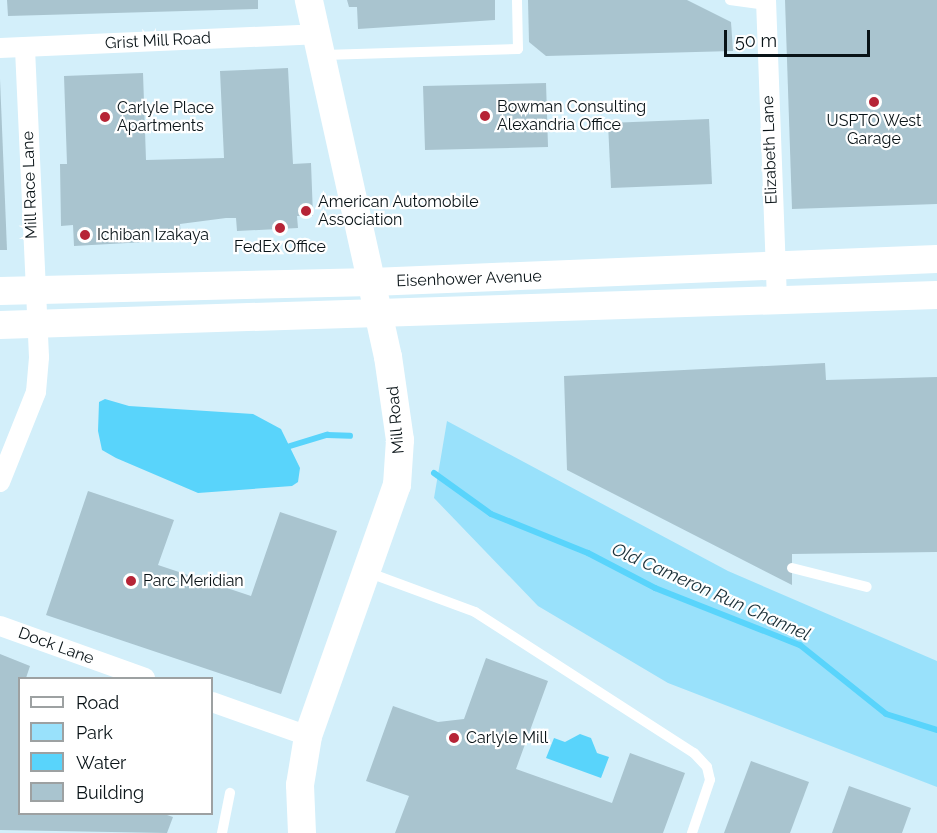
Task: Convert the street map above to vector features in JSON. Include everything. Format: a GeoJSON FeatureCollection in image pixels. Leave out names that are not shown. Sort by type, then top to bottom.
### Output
{"type":"FeatureCollection","features":[{"type":"Feature","properties":{"kind":"main road","name":"Mill Road"},"geometry":{"type":"LineString","coordinates":[[302,833],[300,785],[308,736],[397,485],[399,464],[397,409],[379,314],[309,0]]}},
{"type":"Feature","properties":{"kind":"main road","name":"Eisenhower Avenue"},"geometry":{"type":"LineString","coordinates":[[0,291],[372,282],[937,260]]}},
{"type":"Feature","properties":{"kind":"main road","name":"Eisenhower Avenue"},"geometry":{"type":"LineString","coordinates":[[0,325],[937,295]]}},
{"type":"Feature","properties":{"kind":"street","name":"Elizabeth Lane"},"geometry":{"type":"LineString","coordinates":[[766,2],[777,301]]}},
{"type":"Feature","properties":{"kind":"street","name":"Grist Mill Road"},"geometry":{"type":"LineString","coordinates":[[0,48],[318,45]]}},
{"type":"Feature","properties":{"kind":"street","name":"Mill Race Lane"},"geometry":{"type":"LineString","coordinates":[[0,482],[36,392],[37,324],[25,47]]}},
{"type":"Feature","properties":{"kind":"street","name":"Dock Lane"},"geometry":{"type":"LineString","coordinates":[[0,626],[142,677]]}},
{"type":"Feature","properties":{"kind":"street"},"geometry":{"type":"LineString","coordinates":[[213,702],[308,736]]}},
{"type":"Feature","properties":{"kind":"lane"},"geometry":{"type":"LineString","coordinates":[[318,45],[518,49],[517,0]]}},
{"type":"Feature","properties":{"kind":"lane"},"geometry":{"type":"LineString","coordinates":[[730,0],[766,2]]}},
{"type":"Feature","properties":{"kind":"lane"},"geometry":{"type":"LineString","coordinates":[[792,567],[867,587]]}},
{"type":"Feature","properties":{"kind":"lane"},"geometry":{"type":"LineString","coordinates":[[366,572],[475,612],[694,753],[707,767],[710,780],[692,833]]}},
{"type":"Feature","properties":{"kind":"lane"},"geometry":{"type":"LineString","coordinates":[[222,833],[230,793]]}},
{"type":"Feature","properties":{"kind":"green space"},"geometry":{"type":"Polygon","coordinates":[[[447,421],[728,571],[937,661],[937,787],[668,683],[538,606],[434,498],[447,421]]]}},
{"type":"Feature","properties":{"kind":"water"},"geometry":{"type":"Polygon","coordinates":[[[105,399],[129,406],[253,414],[281,429],[300,468],[298,482],[292,486],[198,493],[116,458],[102,450],[98,431],[99,402],[105,399]]]}},
{"type":"Feature","properties":{"kind":"water"},"geometry":{"type":"Polygon","coordinates":[[[580,734],[591,738],[597,753],[609,757],[601,778],[546,758],[554,738],[565,742],[580,734]]]}},
{"type":"Feature","properties":{"kind":"building"},"geometry":{"type":"Polygon","coordinates":[[[7,0],[258,0],[258,9],[8,16],[7,0]]]}},
{"type":"Feature","properties":{"kind":"building"},"geometry":{"type":"Polygon","coordinates":[[[347,0],[495,0],[495,20],[358,29],[357,7],[349,7],[347,0]]]}},
{"type":"Feature","properties":{"kind":"building"},"geometry":{"type":"Polygon","coordinates":[[[528,0],[687,0],[731,22],[733,51],[546,56],[529,42],[528,0]]]}},
{"type":"Feature","properties":{"kind":"building","name":"USPTO West Garage"},"geometry":{"type":"Polygon","coordinates":[[[785,0],[937,0],[937,204],[792,209],[785,0]]]}},
{"type":"Feature","properties":{"kind":"building","name":"Carlyle Place Apartments"},"geometry":{"type":"Polygon","coordinates":[[[288,68],[293,164],[311,163],[313,216],[297,216],[298,228],[237,231],[236,218],[226,218],[180,224],[181,240],[74,246],[73,225],[61,226],[60,164],[67,164],[64,76],[143,73],[146,160],[224,158],[220,71],[288,68]]]}},
{"type":"Feature","properties":{"kind":"building"},"geometry":{"type":"Polygon","coordinates":[[[0,79],[7,250],[0,250],[0,79]]]}},
{"type":"Feature","properties":{"kind":"building","name":"Bowman Consulting Alexandria Office"},"geometry":{"type":"Polygon","coordinates":[[[546,83],[548,147],[425,150],[423,86],[546,83]]]}},
{"type":"Feature","properties":{"kind":"building"},"geometry":{"type":"Polygon","coordinates":[[[709,119],[712,184],[611,188],[608,123],[709,119]]]}},
{"type":"Feature","properties":{"kind":"building"},"geometry":{"type":"Polygon","coordinates":[[[825,363],[826,380],[937,377],[937,552],[792,554],[792,585],[567,470],[564,376],[825,363]]]}},
{"type":"Feature","properties":{"kind":"building","name":"Parc Meridian"},"geometry":{"type":"Polygon","coordinates":[[[88,491],[174,520],[158,565],[251,596],[280,512],[337,531],[281,694],[46,615],[88,491]]]}},
{"type":"Feature","properties":{"kind":"building"},"geometry":{"type":"Polygon","coordinates":[[[0,654],[30,666],[26,677],[18,677],[18,815],[167,815],[173,817],[167,833],[0,830],[0,654]]]}},
{"type":"Feature","properties":{"kind":"building","name":"Carlyle Mill"},"geometry":{"type":"Polygon","coordinates":[[[486,658],[548,681],[516,769],[612,803],[630,753],[685,773],[663,833],[395,833],[409,796],[366,781],[393,706],[438,722],[464,719],[486,658]]]}},
{"type":"Feature","properties":{"kind":"building"},"geometry":{"type":"Polygon","coordinates":[[[751,761],[809,782],[790,833],[724,833],[751,761]]]}},
{"type":"Feature","properties":{"kind":"building"},"geometry":{"type":"Polygon","coordinates":[[[849,786],[911,808],[902,833],[832,833],[849,786]]]}},
{"type":"Feature","properties":{"kind":"waterway"},"geometry":{"type":"LineString","coordinates":[[290,446],[327,435],[350,436]]}},
{"type":"Feature","properties":{"kind":"waterway","name":"Old Cameron Run Channel"},"geometry":{"type":"LineString","coordinates":[[434,473],[491,514],[588,553],[655,588],[800,645],[886,714],[937,730]]}},
{"type":"Feature","properties":{"kind":"place","name":"USPTO West Garage"},"geometry":{"type":"Point","coordinates":[874,102]}},
{"type":"Feature","properties":{"kind":"place","name":"Bowman Consulting Alexandria Office"},"geometry":{"type":"Point","coordinates":[485,116]}},
{"type":"Feature","properties":{"kind":"place","name":"Carlyle Place Apartments"},"geometry":{"type":"Point","coordinates":[105,117]}},
{"type":"Feature","properties":{"kind":"place","name":"American Automobile Association"},"geometry":{"type":"Point","coordinates":[306,211]}},
{"type":"Feature","properties":{"kind":"place","name":"FedEx Office"},"geometry":{"type":"Point","coordinates":[280,228]}},
{"type":"Feature","properties":{"kind":"place","name":"Ichiban Izakaya"},"geometry":{"type":"Point","coordinates":[85,235]}},
{"type":"Feature","properties":{"kind":"place","name":"Parc Meridian"},"geometry":{"type":"Point","coordinates":[131,581]}},
{"type":"Feature","properties":{"kind":"place","name":"Carlyle Mill"},"geometry":{"type":"Point","coordinates":[454,738]}}]}
